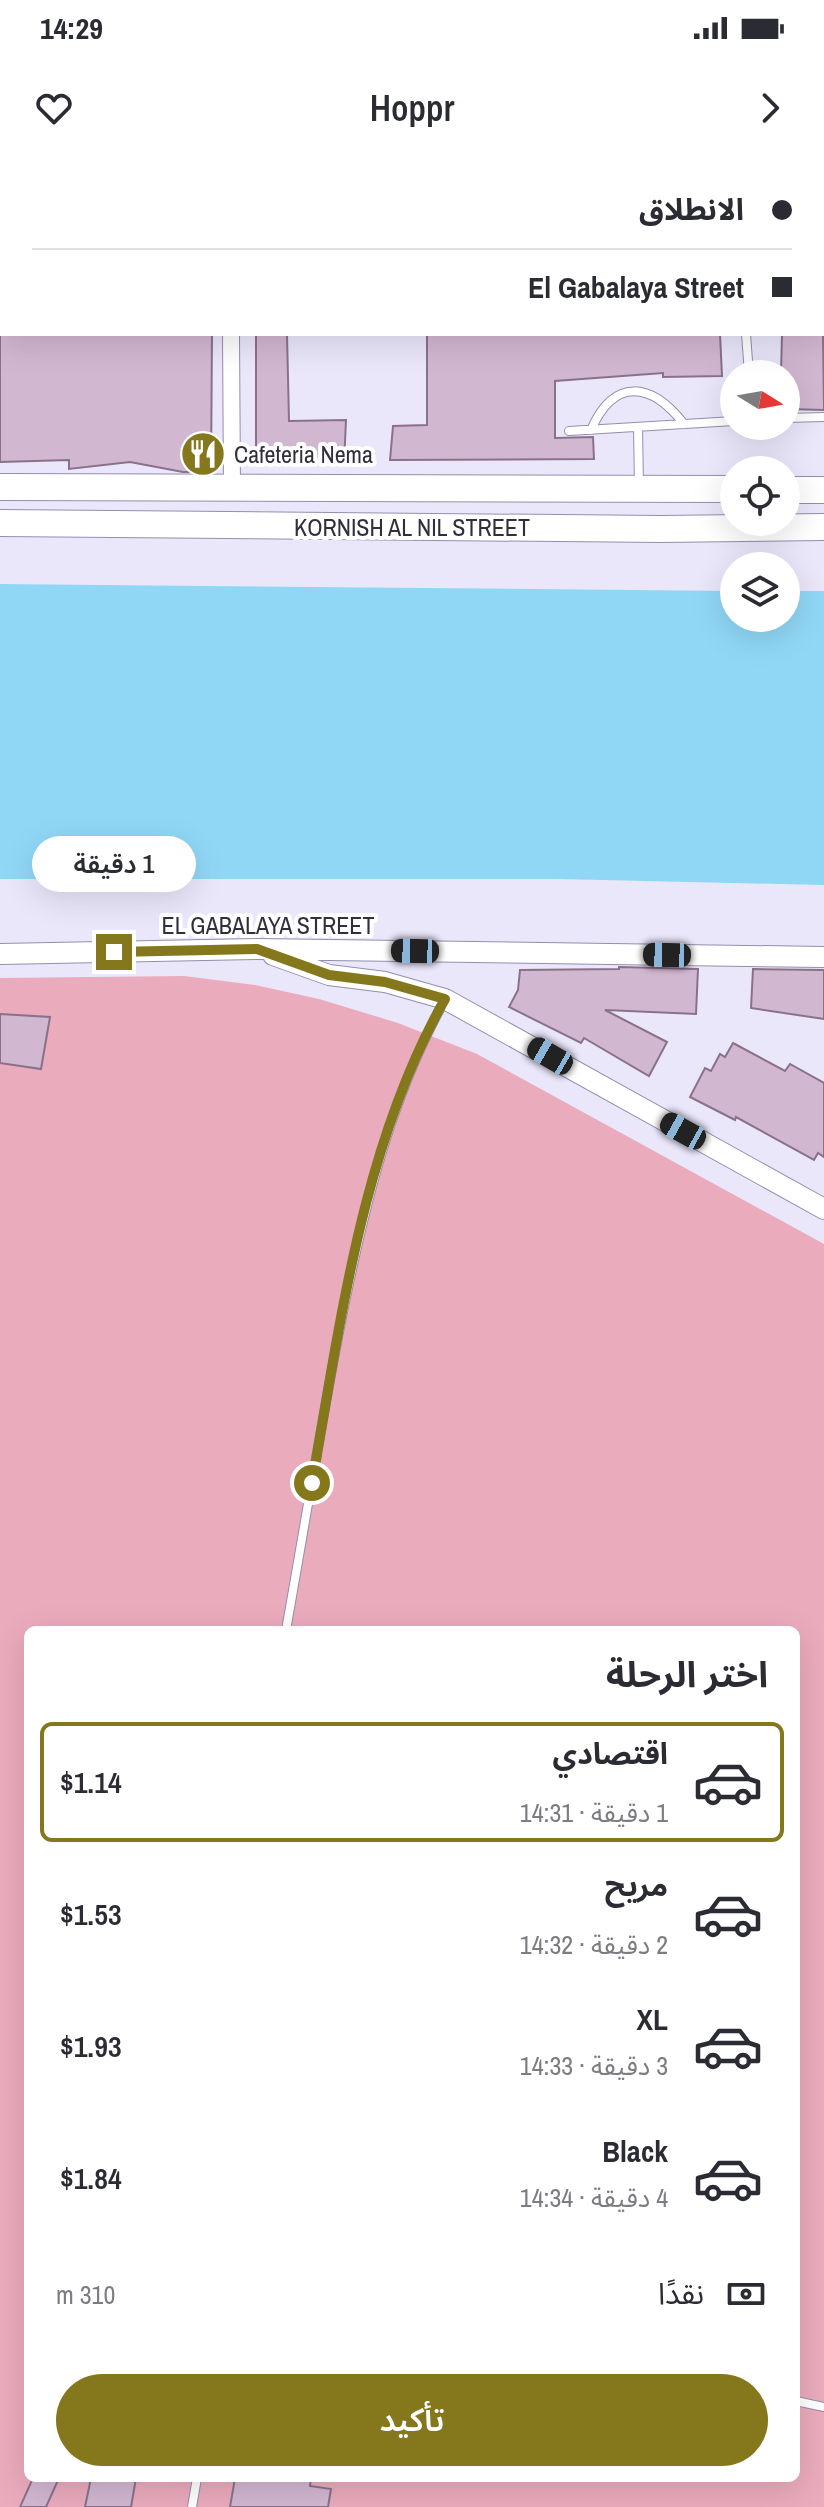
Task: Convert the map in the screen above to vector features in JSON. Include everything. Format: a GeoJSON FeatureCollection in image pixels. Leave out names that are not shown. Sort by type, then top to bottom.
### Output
{"type":"FeatureCollection","features":[{"type":"Feature","properties":{"kind":"main road","name":"KORNISH AL NIL STREET"},"geometry":{"type":"LineString","coordinates":[[0,487],[720,489]]}},
{"type":"Feature","properties":{"kind":"main road"},"geometry":{"type":"LineString","coordinates":[[661,529],[672,510],[676,489]]}},
{"type":"Feature","properties":{"kind":"main road"},"geometry":{"type":"LineString","coordinates":[[800,490],[824,490]]}},
{"type":"Feature","properties":{"kind":"main road","name":"KORNISH AL NIL STREET"},"geometry":{"type":"LineString","coordinates":[[0,523],[720,528]]}},
{"type":"Feature","properties":{"kind":"main road","name":"KORNISH AL NIL STREET"},"geometry":{"type":"LineString","coordinates":[[800,527],[824,527]]}},
{"type":"Feature","properties":{"kind":"street"},"geometry":{"type":"LineString","coordinates":[[231,336],[232,489]]}},
{"type":"Feature","properties":{"kind":"street"},"geometry":{"type":"LineString","coordinates":[[257,949],[329,975],[385,982],[445,999],[822,1203]]}},
{"type":"Feature","properties":{"kind":"street","name":"EL GABALAYA STREET"},"geometry":{"type":"LineString","coordinates":[[0,954],[257,949],[824,957]]}},
{"type":"Feature","properties":{"kind":"lane"},"geometry":{"type":"LineString","coordinates":[[746,336],[748,360]]}},
{"type":"Feature","properties":{"kind":"lane"},"geometry":{"type":"LineString","coordinates":[[591,430],[600,408],[618,395],[629,392],[660,398],[684,424]]}},
{"type":"Feature","properties":{"kind":"lane"},"geometry":{"type":"LineString","coordinates":[[800,418],[824,417]]}},
{"type":"Feature","properties":{"kind":"lane"},"geometry":{"type":"LineString","coordinates":[[569,431],[720,422]]}},
{"type":"Feature","properties":{"kind":"lane"},"geometry":{"type":"LineString","coordinates":[[638,427],[639,490]]}},
{"type":"Feature","properties":{"kind":"lane"},"geometry":{"type":"LineString","coordinates":[[287,1626],[332,1366],[361,1225],[392,1119],[445,999]]}},
{"type":"Feature","properties":{"kind":"lane"},"geometry":{"type":"LineString","coordinates":[[800,2402],[824,2407]]}},
{"type":"Feature","properties":{"kind":"lane"},"geometry":{"type":"LineString","coordinates":[[192,2507],[196,2482]]}},
{"type":"Feature","properties":{"kind":"shaded area"},"geometry":{"type":"Polygon","coordinates":[[[184,976],[255,985],[319,999],[398,1023],[477,1054],[824,1244],[824,2507],[0,2507],[0,978],[184,976]]]}},
{"type":"Feature","properties":{"kind":"water"},"geometry":{"type":"Polygon","coordinates":[[[0,584],[720,591],[720,632],[800,632],[800,591],[824,591],[824,885],[559,879],[0,879],[0,584]]]}},
{"type":"Feature","properties":{"kind":"building"},"geometry":{"type":"Polygon","coordinates":[[[0,336],[212,336],[211,472],[183,472],[130,462],[69,469],[69,460],[0,462],[0,336]]]}},
{"type":"Feature","properties":{"kind":"building"},"geometry":{"type":"Polygon","coordinates":[[[256,336],[287,336],[289,421],[346,420],[344,464],[256,450],[256,336]]]}},
{"type":"Feature","properties":{"kind":"building"},"geometry":{"type":"Polygon","coordinates":[[[427,336],[720,336],[720,376],[663,377],[663,373],[555,381],[555,438],[593,437],[594,459],[390,460],[393,426],[427,425],[427,336]]]}},
{"type":"Feature","properties":{"kind":"building"},"geometry":{"type":"Polygon","coordinates":[[[782,336],[823,336],[824,410],[800,409],[800,360],[781,360],[782,336]]]}},
{"type":"Feature","properties":{"kind":"building"},"geometry":{"type":"Polygon","coordinates":[[[619,967],[698,969],[696,1014],[605,1010],[667,1042],[649,1076],[584,1038],[581,1043],[509,1007],[518,990],[520,970],[619,967]]]}},
{"type":"Feature","properties":{"kind":"building"},"geometry":{"type":"Polygon","coordinates":[[[753,969],[824,970],[824,1019],[751,1008],[753,969]]]}},
{"type":"Feature","properties":{"kind":"building"},"geometry":{"type":"Polygon","coordinates":[[[0,1014],[50,1017],[41,1069],[0,1063],[0,1014]]]}},
{"type":"Feature","properties":{"kind":"building"},"geometry":{"type":"Polygon","coordinates":[[[733,1043],[785,1071],[790,1064],[824,1083],[824,1157],[818,1153],[814,1160],[736,1117],[735,1120],[690,1097],[705,1068],[711,1071],[720,1054],[725,1057],[733,1043]]]}},
{"type":"Feature","properties":{"kind":"building"},"geometry":{"type":"Polygon","coordinates":[[[31,2482],[57,2482],[46,2507],[20,2507],[31,2482]]]}},
{"type":"Feature","properties":{"kind":"building"},"geometry":{"type":"Polygon","coordinates":[[[90,2482],[135,2482],[131,2507],[85,2507],[90,2482]]]}},
{"type":"Feature","properties":{"kind":"building"},"geometry":{"type":"Polygon","coordinates":[[[234,2482],[310,2482],[310,2486],[331,2489],[328,2507],[230,2507],[234,2482]]]}},
{"type":"Feature","properties":{"kind":"place","name":"Cafeteria Nema"},"geometry":{"type":"Point","coordinates":[203,454]}},
{"type":"Feature","properties":{"kind":"route"},"geometry":{"type":"LineString","coordinates":[[114,952],[257,949],[329,975],[385,982],[445,999],[392,1119],[370,1189],[332,1366],[312,1483]]}}]}
